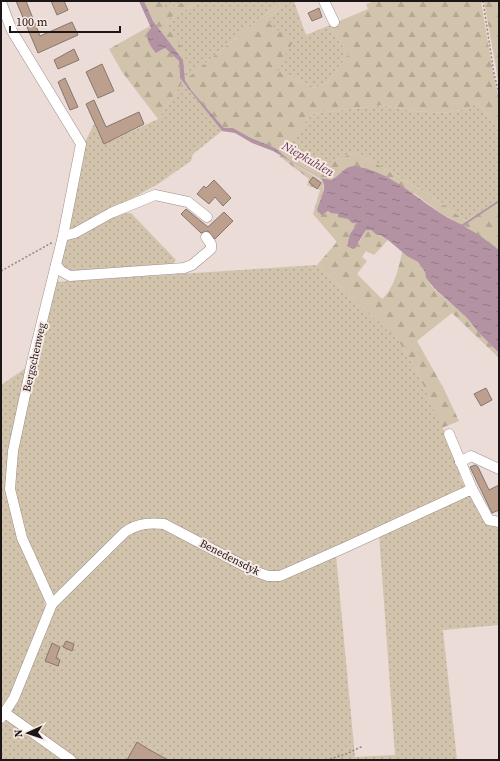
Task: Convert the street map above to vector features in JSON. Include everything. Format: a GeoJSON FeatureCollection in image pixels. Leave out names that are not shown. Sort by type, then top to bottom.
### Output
{"type":"FeatureCollection","features":[{"type":"Feature","properties":{"kind":"street"},"geometry":{"type":"LineString","coordinates":[[324,1],[334,22]]}},
{"type":"Feature","properties":{"kind":"street","name":"Bergschenweg"},"geometry":{"type":"LineString","coordinates":[[1,2],[12,31],[81,144],[64,236],[32,362],[14,451],[10,489],[22,538],[52,604]]}},
{"type":"Feature","properties":{"kind":"street"},"geometry":{"type":"LineString","coordinates":[[64,236],[75,233],[111,214],[155,195],[188,202],[207,217]]}},
{"type":"Feature","properties":{"kind":"street"},"geometry":{"type":"LineString","coordinates":[[56,265],[61,271],[70,276],[184,268],[192,265],[210,249],[211,244],[206,237]]}},
{"type":"Feature","properties":{"kind":"street"},"geometry":{"type":"LineString","coordinates":[[449,434],[472,489],[488,520],[499,522]]}},
{"type":"Feature","properties":{"kind":"street"},"geometry":{"type":"LineString","coordinates":[[460,462],[471,456],[499,469]]}},
{"type":"Feature","properties":{"kind":"street","name":"Benedensdyk"},"geometry":{"type":"LineString","coordinates":[[52,604],[109,548],[135,526],[149,523],[164,524],[254,571],[268,576],[280,576],[472,489]]}},
{"type":"Feature","properties":{"kind":"street"},"geometry":{"type":"LineString","coordinates":[[52,604],[14,698],[3,715],[71,760]]}},
{"type":"Feature","properties":{"kind":"path"},"geometry":{"type":"LineString","coordinates":[[483,1],[494,74],[499,92]]}},
{"type":"Feature","properties":{"kind":"path"},"geometry":{"type":"LineString","coordinates":[[1,271],[64,236]]}},
{"type":"Feature","properties":{"kind":"path"},"geometry":{"type":"LineString","coordinates":[[326,760],[346,754],[362,746]]}},
{"type":"Feature","properties":{"kind":"green space"},"geometry":{"type":"Polygon","coordinates":[[[144,1],[161,1],[166,8],[170,8],[185,1],[202,1],[168,19],[166,25],[183,49],[189,69],[184,74],[182,60],[153,21],[144,1]]]}},
{"type":"Feature","properties":{"kind":"green space"},"geometry":{"type":"Polygon","coordinates":[[[161,1],[185,1],[170,8],[166,8],[161,1]]]}},
{"type":"Feature","properties":{"kind":"green space"},"geometry":{"type":"Polygon","coordinates":[[[202,1],[284,1],[253,24],[185,80],[184,74],[189,69],[166,25],[168,19],[202,1]]]}},
{"type":"Feature","properties":{"kind":"green space"},"geometry":{"type":"Polygon","coordinates":[[[284,1],[290,1],[265,20],[293,42],[277,70],[315,88],[328,82],[348,55],[330,25],[368,9],[366,4],[375,1],[481,1],[499,98],[499,141],[498,129],[478,103],[466,109],[444,113],[415,111],[381,105],[312,114],[282,152],[295,160],[308,165],[322,165],[350,154],[358,153],[428,194],[466,221],[499,200],[499,250],[468,228],[440,213],[415,194],[362,167],[348,168],[332,180],[320,178],[288,159],[275,148],[249,137],[233,128],[224,128],[191,90],[185,80],[253,24],[284,1]]]}},
{"type":"Feature","properties":{"kind":"green space"},"geometry":{"type":"Polygon","coordinates":[[[290,1],[294,1],[306,35],[330,25],[348,55],[328,82],[315,88],[277,70],[265,20],[290,1]]]}},
{"type":"Feature","properties":{"kind":"green space"},"geometry":{"type":"Polygon","coordinates":[[[484,1],[499,1],[499,85],[484,1]]]}},
{"type":"Feature","properties":{"kind":"green space"},"geometry":{"type":"Polygon","coordinates":[[[150,26],[158,52],[165,48],[179,61],[180,78],[183,82],[158,119],[122,72],[109,49],[150,26]]]}},
{"type":"Feature","properties":{"kind":"green space"},"geometry":{"type":"Polygon","coordinates":[[[183,82],[222,131],[193,154],[191,161],[158,184],[74,231],[68,231],[84,144],[94,124],[104,144],[158,119],[183,82]]]}},
{"type":"Feature","properties":{"kind":"green space"},"geometry":{"type":"Polygon","coordinates":[[[478,103],[498,129],[499,200],[466,221],[428,194],[358,153],[350,154],[322,165],[308,165],[288,157],[281,152],[312,114],[381,105],[415,111],[444,113],[466,109],[478,103]]]}},
{"type":"Feature","properties":{"kind":"green space"},"geometry":{"type":"Polygon","coordinates":[[[279,156],[282,156],[323,182],[323,193],[317,211],[324,214],[328,211],[358,223],[347,244],[359,243],[366,230],[369,229],[388,240],[374,255],[366,251],[362,257],[367,261],[357,274],[382,299],[393,284],[398,271],[402,252],[418,262],[433,288],[467,318],[480,334],[499,353],[499,358],[452,313],[417,341],[444,389],[459,421],[442,428],[417,371],[398,340],[317,265],[336,243],[336,241],[313,214],[320,190],[307,185],[309,179],[279,156]]]}},
{"type":"Feature","properties":{"kind":"green space"},"geometry":{"type":"Polygon","coordinates":[[[131,213],[176,260],[169,267],[73,274],[60,264],[66,238],[113,214],[131,213]]]}},
{"type":"Feature","properties":{"kind":"green space"},"geometry":{"type":"Polygon","coordinates":[[[317,265],[398,340],[417,371],[461,469],[460,477],[469,495],[473,497],[485,518],[495,527],[499,526],[499,625],[443,630],[457,760],[1,760],[1,723],[10,711],[53,606],[26,536],[14,490],[17,452],[55,282],[317,265]],[[379,534],[336,555],[355,757],[395,755],[379,534]]]}},
{"type":"Feature","properties":{"kind":"green space"},"geometry":{"type":"Polygon","coordinates":[[[27,367],[7,489],[44,593],[45,609],[12,696],[1,713],[1,385],[27,367]]]}},
{"type":"Feature","properties":{"kind":"water"},"geometry":{"type":"Polygon","coordinates":[[[139,1],[144,1],[153,21],[183,60],[185,80],[191,90],[224,128],[233,128],[249,137],[275,148],[288,159],[320,178],[332,180],[352,166],[378,173],[400,185],[443,215],[477,234],[499,250],[499,353],[480,334],[467,318],[434,288],[426,278],[425,272],[418,262],[407,256],[388,240],[380,235],[377,235],[371,230],[366,230],[355,248],[353,249],[347,246],[350,234],[358,223],[352,223],[348,219],[338,217],[338,214],[328,211],[322,215],[317,211],[324,191],[321,179],[273,151],[252,143],[235,133],[222,131],[180,78],[179,61],[165,48],[156,53],[148,41],[147,38],[151,28],[139,1]]]}},
{"type":"Feature","properties":{"kind":"building"},"geometry":{"type":"Polygon","coordinates":[[[16,1],[26,1],[40,36],[72,22],[78,35],[38,53],[16,1]]]}},
{"type":"Feature","properties":{"kind":"building"},"geometry":{"type":"Polygon","coordinates":[[[51,1],[64,1],[68,10],[57,15],[51,1]]]}},
{"type":"Feature","properties":{"kind":"building"},"geometry":{"type":"Polygon","coordinates":[[[319,8],[322,17],[312,21],[308,13],[319,8]]]}},
{"type":"Feature","properties":{"kind":"building"},"geometry":{"type":"Polygon","coordinates":[[[74,49],[79,60],[58,69],[54,60],[74,49]]]}},
{"type":"Feature","properties":{"kind":"building"},"geometry":{"type":"Polygon","coordinates":[[[102,64],[114,91],[98,98],[86,72],[102,64]]]}},
{"type":"Feature","properties":{"kind":"building"},"geometry":{"type":"Polygon","coordinates":[[[65,78],[78,107],[70,110],[58,82],[65,78]]]}},
{"type":"Feature","properties":{"kind":"building"},"geometry":{"type":"Polygon","coordinates":[[[94,100],[106,127],[139,112],[144,124],[104,144],[86,104],[94,100]]]}},
{"type":"Feature","properties":{"kind":"building"},"geometry":{"type":"Polygon","coordinates":[[[313,177],[321,183],[317,189],[309,182],[313,177]]]}},
{"type":"Feature","properties":{"kind":"building"},"geometry":{"type":"Polygon","coordinates":[[[214,180],[231,198],[223,206],[215,197],[209,204],[197,194],[204,186],[206,188],[214,180]]]}},
{"type":"Feature","properties":{"kind":"building"},"geometry":{"type":"Polygon","coordinates":[[[186,209],[208,227],[224,212],[233,221],[215,239],[208,231],[201,233],[181,214],[186,209]]]}},
{"type":"Feature","properties":{"kind":"building"},"geometry":{"type":"Polygon","coordinates":[[[486,388],[492,400],[481,406],[474,394],[486,388]]]}},
{"type":"Feature","properties":{"kind":"building"},"geometry":{"type":"Polygon","coordinates":[[[475,465],[478,467],[489,490],[499,485],[499,510],[492,513],[470,467],[475,465]]]}},
{"type":"Feature","properties":{"kind":"building"},"geometry":{"type":"Polygon","coordinates":[[[66,641],[74,644],[72,651],[63,647],[66,641]]]}},
{"type":"Feature","properties":{"kind":"building"},"geometry":{"type":"Polygon","coordinates":[[[52,643],[60,647],[56,658],[60,660],[58,666],[45,661],[52,643]]]}},
{"type":"Feature","properties":{"kind":"building"},"geometry":{"type":"Polygon","coordinates":[[[137,742],[148,749],[168,760],[127,760],[137,742]]]}},
{"type":"Feature","properties":{"kind":"waterway"},"geometry":{"type":"LineString","coordinates":[[460,227],[499,201]]}},
{"type":"Feature","properties":{"kind":"water label","name":"Niepkuhlen"},"geometry":{"type":"Point","coordinates":[308,159]}}]}
